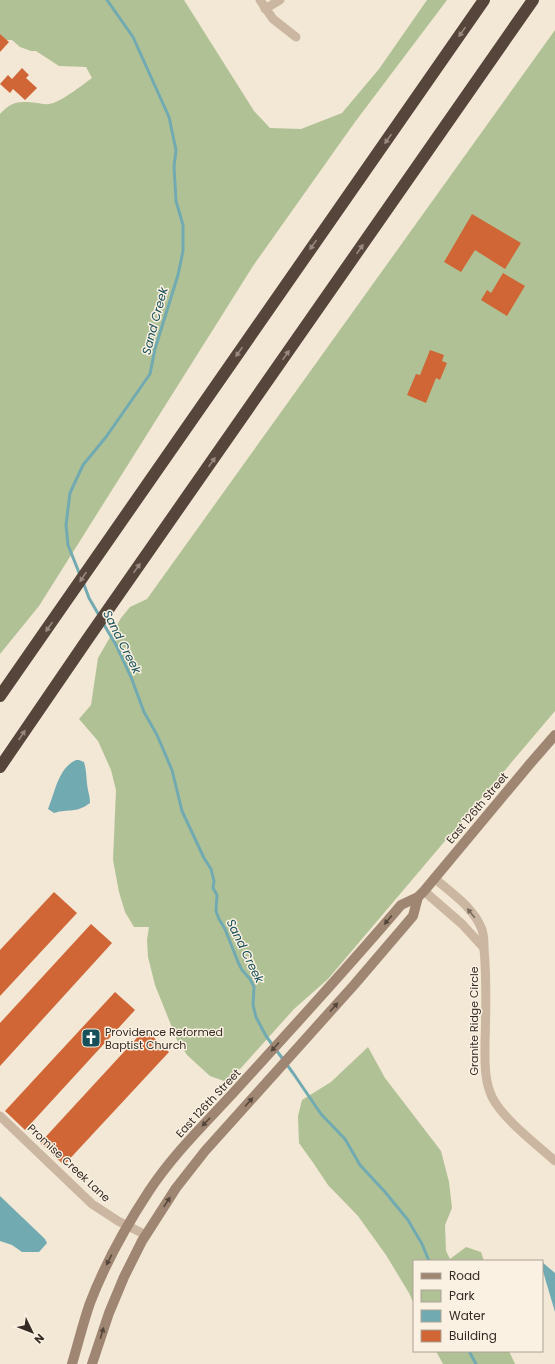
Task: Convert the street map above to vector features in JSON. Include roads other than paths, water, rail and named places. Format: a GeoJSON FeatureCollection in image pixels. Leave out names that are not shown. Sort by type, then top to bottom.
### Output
{"type":"FeatureCollection","features":[{"type":"Feature","properties":{"kind":"highway"},"geometry":{"type":"LineString","coordinates":[[0,696],[484,0]]}},
{"type":"Feature","properties":{"kind":"highway"},"geometry":{"type":"LineString","coordinates":[[0,767],[533,0]]}},
{"type":"Feature","properties":{"kind":"main road","name":"East 126th Street"},"geometry":{"type":"LineString","coordinates":[[92,1364],[108,1313],[133,1258],[176,1188],[261,1088],[413,916],[421,894],[555,735]]}},
{"type":"Feature","properties":{"kind":"main road","name":"East 126th Street"},"geometry":{"type":"LineString","coordinates":[[72,1364],[90,1303],[103,1273],[128,1226],[158,1179],[180,1150],[299,1021],[401,905],[421,894]]}},
{"type":"Feature","properties":{"kind":"street"},"geometry":{"type":"LineString","coordinates":[[260,0],[265,9],[282,26],[296,37]]}},
{"type":"Feature","properties":{"kind":"street"},"geometry":{"type":"LineString","coordinates":[[265,9],[280,0]]}},
{"type":"Feature","properties":{"kind":"street","name":"Granite Ridge Circle"},"geometry":{"type":"LineString","coordinates":[[434,878],[463,903],[473,914],[484,934],[486,1002],[485,1067],[488,1087],[496,1104],[502,1112],[555,1161]]}},
{"type":"Feature","properties":{"kind":"street"},"geometry":{"type":"LineString","coordinates":[[421,894],[462,924],[484,948]]}},
{"type":"Feature","properties":{"kind":"street","name":"Promise Creek Lane"},"geometry":{"type":"LineString","coordinates":[[0,1116],[92,1204],[146,1235]]}},
{"type":"Feature","properties":{"kind":"water"},"geometry":{"type":"Polygon","coordinates":[[[76,760],[84,762],[90,803],[76,810],[54,813],[48,809],[58,782],[65,769],[76,760]]]}},
{"type":"Feature","properties":{"kind":"water"},"geometry":{"type":"Polygon","coordinates":[[[0,1196],[45,1239],[47,1243],[39,1252],[22,1252],[12,1245],[0,1241],[0,1196]]]}},
{"type":"Feature","properties":{"kind":"water"},"geometry":{"type":"Polygon","coordinates":[[[543,1263],[555,1273],[555,1312],[543,1271],[543,1263]]]}},
{"type":"Feature","properties":{"kind":"waterway","name":"Sand Creek"},"geometry":{"type":"LineString","coordinates":[[80,575],[68,545],[66,525],[70,493],[83,465],[106,437],[150,374],[155,349],[178,275],[183,251],[183,225],[176,201],[174,167],[176,150],[169,117],[133,37],[107,0]]}},
{"type":"Feature","properties":{"kind":"waterway","name":"Sand Creek"},"geometry":{"type":"LineString","coordinates":[[83,582],[89,598],[100,617]]}},
{"type":"Feature","properties":{"kind":"waterway","name":"Sand Creek"},"geometry":{"type":"LineString","coordinates":[[103,623],[116,645],[131,677],[144,712],[157,735],[172,770],[182,811],[204,858],[211,869],[214,881],[213,888],[217,895],[216,911],[238,962],[254,987],[253,1005],[256,1017],[266,1036],[321,1114],[345,1139],[360,1165],[408,1220],[422,1244],[429,1260]]}},
{"type":"Feature","properties":{"kind":"waterway","name":"Sand Creek"},"geometry":{"type":"LineString","coordinates":[[470,1352],[476,1364]]}},
{"type":"Feature","properties":{"kind":"place","name":"Providence Reformed Baptist Church"},"geometry":{"type":"Point","coordinates":[91,1038]}}]}
